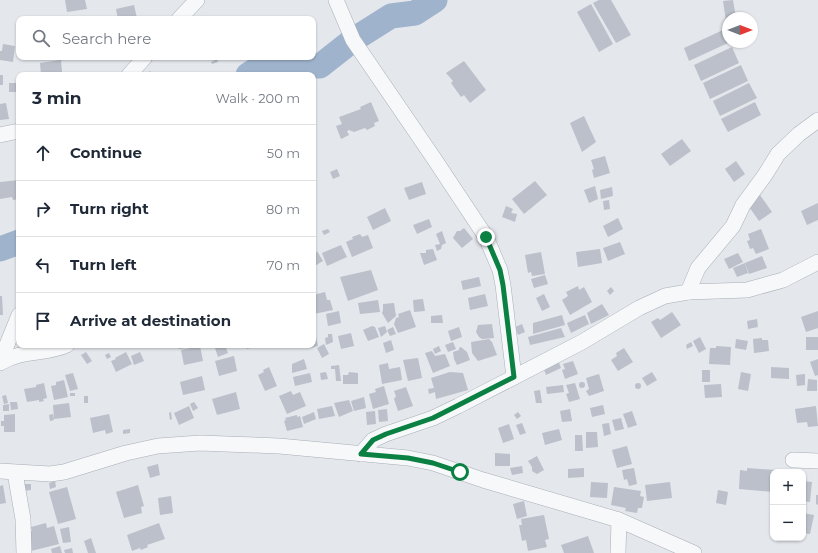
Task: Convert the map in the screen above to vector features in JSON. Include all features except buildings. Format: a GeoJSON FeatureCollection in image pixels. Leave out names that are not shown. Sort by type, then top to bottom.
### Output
{"type":"FeatureCollection","features":[{"type":"Feature","properties":{"kind":"street"},"geometry":{"type":"LineString","coordinates":[[182,16],[197,0]]}},
{"type":"Feature","properties":{"kind":"street"},"geometry":{"type":"LineString","coordinates":[[336,0],[353,40],[486,237],[500,270],[514,377]]}},
{"type":"Feature","properties":{"kind":"street"},"geometry":{"type":"LineString","coordinates":[[132,72],[142,60]]}},
{"type":"Feature","properties":{"kind":"street"},"geometry":{"type":"LineString","coordinates":[[688,292],[698,268],[733,226],[743,205],[766,175],[778,154],[799,134],[818,120]]}},
{"type":"Feature","properties":{"kind":"street"},"geometry":{"type":"LineString","coordinates":[[0,135],[16,132]]}},
{"type":"Feature","properties":{"kind":"street"},"geometry":{"type":"LineString","coordinates":[[361,454],[373,440],[433,418],[582,342],[639,308],[665,296],[688,292],[747,290],[783,280],[818,262]]}},
{"type":"Feature","properties":{"kind":"street"},"geometry":{"type":"LineString","coordinates":[[0,362],[16,322]]}},
{"type":"Feature","properties":{"kind":"street"},"geometry":{"type":"LineString","coordinates":[[0,362],[16,355],[59,348]]}},
{"type":"Feature","properties":{"kind":"street"},"geometry":{"type":"LineString","coordinates":[[0,472],[57,473],[126,453],[158,446],[200,443],[272,446],[408,458],[433,463],[483,480],[619,520],[694,553]]}},
{"type":"Feature","properties":{"kind":"street"},"geometry":{"type":"LineString","coordinates":[[793,460],[818,461]]}},
{"type":"Feature","properties":{"kind":"street"},"geometry":{"type":"LineString","coordinates":[[15,473],[23,519],[24,553]]}},
{"type":"Feature","properties":{"kind":"street"},"geometry":{"type":"LineString","coordinates":[[618,553],[619,520]]}},
{"type":"Feature","properties":{"kind":"waterway"},"geometry":{"type":"LineString","coordinates":[[278,60],[292,66],[320,66],[353,40],[391,16],[415,13],[435,0]]}},
{"type":"Feature","properties":{"kind":"waterway"},"geometry":{"type":"LineString","coordinates":[[253,72],[271,60]]}},
{"type":"Feature","properties":{"kind":"waterway"},"geometry":{"type":"LineString","coordinates":[[0,249],[16,243]]}},
{"type":"Feature","properties":{"kind":"route"},"geometry":{"type":"LineString","coordinates":[[460,472],[433,463],[408,458],[361,454],[373,440],[433,418],[514,377],[503,285],[500,270],[486,237]]}}]}
